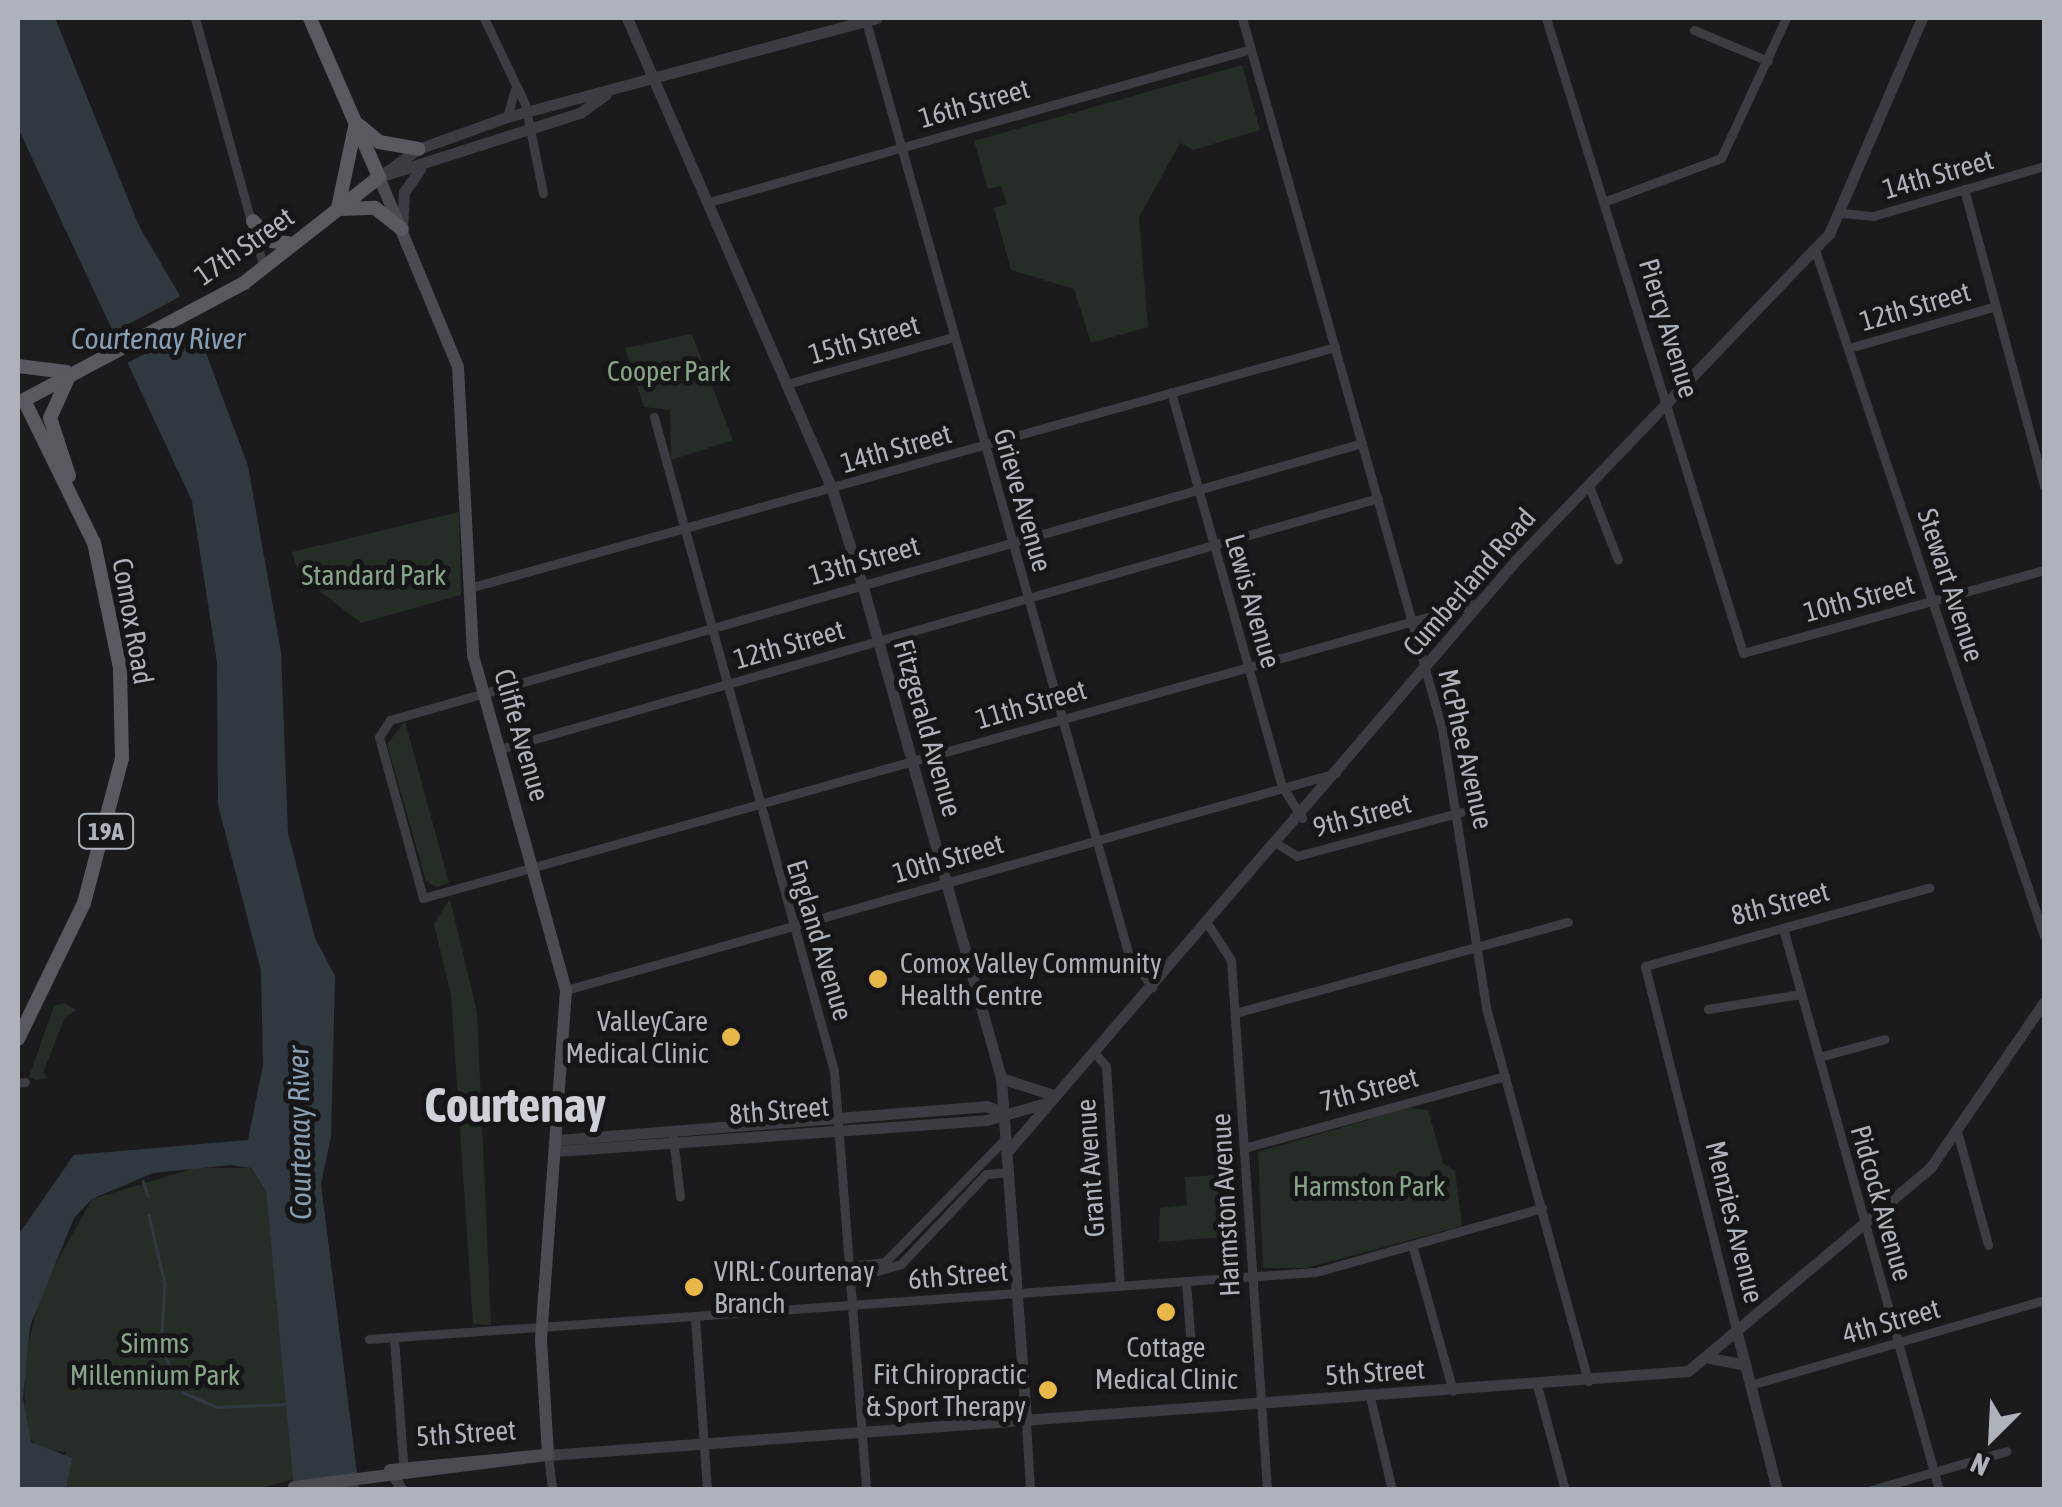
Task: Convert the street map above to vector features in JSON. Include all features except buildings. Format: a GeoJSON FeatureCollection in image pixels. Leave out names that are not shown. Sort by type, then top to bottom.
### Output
{"type":"FeatureCollection","features":[{"type":"Feature","properties":{"kind":"main road","name":"Cliffe Avenue"},"geometry":{"type":"LineString","coordinates":[[310,18],[458,367],[469,588],[483,692],[566,990],[541,1328],[548,1455]]}},
{"type":"Feature","properties":{"kind":"main road"},"geometry":{"type":"LineString","coordinates":[[402,228],[376,208],[338,209],[356,121],[380,142],[422,156]]}},
{"type":"Feature","properties":{"kind":"main road","name":"17th Street"},"geometry":{"type":"LineString","coordinates":[[20,394],[73,372],[215,300],[264,268],[379,177]]}},
{"type":"Feature","properties":{"kind":"main road"},"geometry":{"type":"LineString","coordinates":[[253,222],[272,241],[293,244]]}},
{"type":"Feature","properties":{"kind":"main road"},"geometry":{"type":"LineString","coordinates":[[18,366],[73,372],[50,418],[69,486]]}},
{"type":"Feature","properties":{"kind":"main road","name":"Comox Road"},"geometry":{"type":"LineString","coordinates":[[18,1038],[84,903],[122,758],[115,638],[69,486],[20,394]]}},
{"type":"Feature","properties":{"kind":"main road"},"geometry":{"type":"LineString","coordinates":[[529,1452],[546,1424]]}},
{"type":"Feature","properties":{"kind":"main road","name":"5th Street"},"geometry":{"type":"LineString","coordinates":[[290,1488],[390,1468],[529,1452],[548,1455]]}},
{"type":"Feature","properties":{"kind":"main road","name":"5th Street"},"geometry":{"type":"LineString","coordinates":[[390,1468],[548,1455]]}},
{"type":"Feature","properties":{"kind":"street"},"geometry":{"type":"LineString","coordinates":[[195,18],[264,268]]}},
{"type":"Feature","properties":{"kind":"street"},"geometry":{"type":"LineString","coordinates":[[484,18],[527,112],[544,193]]}},
{"type":"Feature","properties":{"kind":"street","name":"Fitzgerald Avenue"},"geometry":{"type":"LineString","coordinates":[[627,18],[832,490],[1002,1078],[1030,1490]]}},
{"type":"Feature","properties":{"kind":"street","name":"17th Street"},"geometry":{"type":"LineString","coordinates":[[379,177],[507,118],[606,94],[869,18]]}},
{"type":"Feature","properties":{"kind":"street","name":"Grieve Avenue"},"geometry":{"type":"LineString","coordinates":[[869,18],[900,148],[1131,963],[1152,987]]}},
{"type":"Feature","properties":{"kind":"street","name":"McPhee Avenue"},"geometry":{"type":"LineString","coordinates":[[1242,18],[1426,670],[1461,812],[1478,946],[1505,1076],[1588,1381]]}},
{"type":"Feature","properties":{"kind":"street","name":"Piercy Avenue"},"geometry":{"type":"LineString","coordinates":[[1546,18],[1606,200],[1743,653]]}},
{"type":"Feature","properties":{"kind":"street"},"geometry":{"type":"LineString","coordinates":[[1606,200],[1721,158],[1786,18]]}},
{"type":"Feature","properties":{"kind":"street","name":"Cumberland Road"},"geometry":{"type":"LineString","coordinates":[[849,1266],[885,1262],[1006,1146],[1209,926],[1478,603],[1814,250],[1843,213],[1922,18]]}},
{"type":"Feature","properties":{"kind":"street"},"geometry":{"type":"LineString","coordinates":[[1694,30],[1768,61]]}},
{"type":"Feature","properties":{"kind":"street","name":"16th Street"},"geometry":{"type":"LineString","coordinates":[[709,202],[1251,49]]}},
{"type":"Feature","properties":{"kind":"street"},"geometry":{"type":"LineString","coordinates":[[507,118],[515,88]]}},
{"type":"Feature","properties":{"kind":"street","name":"17th Street"},"geometry":{"type":"LineString","coordinates":[[422,156],[530,129],[606,94]]}},
{"type":"Feature","properties":{"kind":"street"},"geometry":{"type":"LineString","coordinates":[[402,228],[404,192],[422,156]]}},
{"type":"Feature","properties":{"kind":"street","name":"14th Street"},"geometry":{"type":"LineString","coordinates":[[1843,213],[1873,216],[2044,166]]}},
{"type":"Feature","properties":{"kind":"street"},"geometry":{"type":"LineString","coordinates":[[1964,189],[2044,486]]}},
{"type":"Feature","properties":{"kind":"street","name":"Stewart Avenue"},"geometry":{"type":"LineString","coordinates":[[1814,250],[2044,936]]}},
{"type":"Feature","properties":{"kind":"street","name":"12th Street"},"geometry":{"type":"LineString","coordinates":[[1849,348],[1993,307]]}},
{"type":"Feature","properties":{"kind":"street","name":"15th Street"},"geometry":{"type":"LineString","coordinates":[[787,384],[953,337]]}},
{"type":"Feature","properties":{"kind":"street","name":"14th Street"},"geometry":{"type":"LineString","coordinates":[[469,588],[680,535],[1335,347]]}},
{"type":"Feature","properties":{"kind":"street","name":"Lewis Avenue"},"geometry":{"type":"LineString","coordinates":[[1171,392],[1282,786],[1302,818]]}},
{"type":"Feature","properties":{"kind":"street","name":"England Avenue"},"geometry":{"type":"LineString","coordinates":[[654,417],[680,535],[834,1071],[866,1490]]}},
{"type":"Feature","properties":{"kind":"street","name":"13th Street"},"geometry":{"type":"LineString","coordinates":[[422,898],[382,727],[483,692],[1362,443]]}},
{"type":"Feature","properties":{"kind":"street"},"geometry":{"type":"LineString","coordinates":[[1588,486],[1618,560]]}},
{"type":"Feature","properties":{"kind":"street","name":"12th Street"},"geometry":{"type":"LineString","coordinates":[[500,748],[1378,498]]}},
{"type":"Feature","properties":{"kind":"street","name":"10th Street"},"geometry":{"type":"LineString","coordinates":[[1743,653],[2044,570]]}},
{"type":"Feature","properties":{"kind":"street","name":"11th Street"},"geometry":{"type":"LineString","coordinates":[[422,898],[1411,617],[1478,603]]}},
{"type":"Feature","properties":{"kind":"street","name":"10th Street"},"geometry":{"type":"LineString","coordinates":[[566,990],[1097,840],[1282,786],[1330,768],[1338,774]]}},
{"type":"Feature","properties":{"kind":"street","name":"9th Street"},"geometry":{"type":"LineString","coordinates":[[1279,845],[1297,856],[1461,812]]}},
{"type":"Feature","properties":{"kind":"street","name":"8th Street"},"geometry":{"type":"LineString","coordinates":[[1645,966],[1929,888]]}},
{"type":"Feature","properties":{"kind":"street"},"geometry":{"type":"LineString","coordinates":[[1235,1013],[1568,922]]}},
{"type":"Feature","properties":{"kind":"street","name":"Harmston Avenue"},"geometry":{"type":"LineString","coordinates":[[1209,926],[1230,953],[1267,1490]]}},
{"type":"Feature","properties":{"kind":"street","name":"Pidcock Avenue"},"geometry":{"type":"LineString","coordinates":[[1783,928],[1939,1490]]}},
{"type":"Feature","properties":{"kind":"street","name":"Menzies Avenue"},"geometry":{"type":"LineString","coordinates":[[1645,966],[1776,1490]]}},
{"type":"Feature","properties":{"kind":"street"},"geometry":{"type":"LineString","coordinates":[[1708,1009],[1801,994]]}},
{"type":"Feature","properties":{"kind":"street","name":"5th Street"},"geometry":{"type":"LineString","coordinates":[[548,1455],[1676,1374],[1710,1358],[1865,1224],[1958,1136],[2044,1002]]}},
{"type":"Feature","properties":{"kind":"street"},"geometry":{"type":"LineString","coordinates":[[1818,1057],[1885,1038]]}},
{"type":"Feature","properties":{"kind":"street","name":"Grant Avenue"},"geometry":{"type":"LineString","coordinates":[[1093,1051],[1106,1066],[1120,1286]]}},
{"type":"Feature","properties":{"kind":"street","name":"7th Street"},"geometry":{"type":"LineString","coordinates":[[1244,1148],[1505,1076]]}},
{"type":"Feature","properties":{"kind":"street"},"geometry":{"type":"LineString","coordinates":[[1002,1078],[1049,1099]]}},
{"type":"Feature","properties":{"kind":"street","name":"8th Street"},"geometry":{"type":"LineString","coordinates":[[556,1146],[839,1124],[986,1106],[1004,1113],[1049,1099]]}},
{"type":"Feature","properties":{"kind":"street"},"geometry":{"type":"LineString","coordinates":[[1958,1136],[1988,1246]]}},
{"type":"Feature","properties":{"kind":"street"},"geometry":{"type":"LineString","coordinates":[[673,1137],[680,1197]]}},
{"type":"Feature","properties":{"kind":"street"},"geometry":{"type":"LineString","coordinates":[[850,1279],[901,1264],[986,1174],[1010,1172]]}},
{"type":"Feature","properties":{"kind":"street","name":"6th Street"},"geometry":{"type":"LineString","coordinates":[[369,1340],[1250,1276],[1413,1248],[1542,1208]]}},
{"type":"Feature","properties":{"kind":"street"},"geometry":{"type":"LineString","coordinates":[[1413,1248],[1452,1391]]}},
{"type":"Feature","properties":{"kind":"street"},"geometry":{"type":"LineString","coordinates":[[1186,1280],[1192,1347]]}},
{"type":"Feature","properties":{"kind":"street","name":"4th Street"},"geometry":{"type":"LineString","coordinates":[[1750,1386],[2044,1300]]}},
{"type":"Feature","properties":{"kind":"street"},"geometry":{"type":"LineString","coordinates":[[696,1318],[708,1490]]}},
{"type":"Feature","properties":{"kind":"street"},"geometry":{"type":"LineString","coordinates":[[394,1338],[390,1468],[402,1490]]}},
{"type":"Feature","properties":{"kind":"street"},"geometry":{"type":"LineString","coordinates":[[1710,1358],[1745,1365]]}},
{"type":"Feature","properties":{"kind":"street"},"geometry":{"type":"LineString","coordinates":[[1537,1385],[1564,1490]]}},
{"type":"Feature","properties":{"kind":"street"},"geometry":{"type":"LineString","coordinates":[[1370,1397],[1392,1490]]}},
{"type":"Feature","properties":{"kind":"street"},"geometry":{"type":"LineString","coordinates":[[1871,1490],[2007,1451]]}},
{"type":"Feature","properties":{"kind":"street","name":"Cliffe Avenue"},"geometry":{"type":"LineString","coordinates":[[548,1455],[552,1490]]}},
{"type":"Feature","properties":{"kind":"green space"},"geometry":{"type":"Polygon","coordinates":[[[1242,65],[1260,130],[1193,150],[1180,143],[1139,217],[1148,327],[1091,343],[1074,289],[1011,270],[994,208],[1007,204],[1001,186],[988,189],[974,141],[1242,65]]]}},
{"type":"Feature","properties":{"kind":"green space","name":"Cooper Park"},"geometry":{"type":"Polygon","coordinates":[[[692,334],[733,440],[671,460],[670,410],[644,407],[625,348],[692,334]]]}},
{"type":"Feature","properties":{"kind":"green space","name":"Standard Park"},"geometry":{"type":"Polygon","coordinates":[[[459,512],[461,595],[361,623],[299,575],[292,552],[459,512]]]}},
{"type":"Feature","properties":{"kind":"green space"},"geometry":{"type":"Polygon","coordinates":[[[405,721],[449,883],[436,887],[426,881],[387,744],[405,721]]]}},
{"type":"Feature","properties":{"kind":"green space"},"geometry":{"type":"Polygon","coordinates":[[[450,899],[477,1012],[491,1325],[473,1324],[451,995],[434,924],[450,899]]]}},
{"type":"Feature","properties":{"kind":"green space"},"geometry":{"type":"Polygon","coordinates":[[[64,1003],[77,1010],[65,1017],[43,1073],[49,1078],[36,1080],[29,1077],[54,1006],[64,1003]]]}},
{"type":"Feature","properties":{"kind":"green space","name":"Harmston Park"},"geometry":{"type":"Polygon","coordinates":[[[1408,1108],[1428,1110],[1443,1163],[1455,1171],[1462,1226],[1306,1268],[1263,1268],[1258,1152],[1408,1108]]]}},
{"type":"Feature","properties":{"kind":"green space","name":"Simms Millennium Park"},"geometry":{"type":"Polygon","coordinates":[[[195,1168],[250,1168],[266,1191],[294,1479],[255,1490],[66,1489],[65,1452],[41,1449],[25,1433],[24,1360],[42,1289],[92,1199],[195,1168]]]}},
{"type":"Feature","properties":{"kind":"green space"},"geometry":{"type":"Polygon","coordinates":[[[1218,1175],[1222,1237],[1159,1242],[1160,1208],[1187,1205],[1185,1177],[1218,1175]]]}},
{"type":"Feature","properties":{"kind":"water","name":"Courtenay River"},"geometry":{"type":"Polygon","coordinates":[[[18,18],[55,18],[139,226],[193,318],[248,466],[281,652],[288,833],[315,938],[335,976],[331,1137],[321,1184],[359,1489],[294,1489],[266,1191],[251,1168],[230,1165],[153,1173],[92,1199],[74,1218],[30,1326],[23,1398],[31,1442],[72,1458],[66,1489],[18,1489],[18,1235],[74,1155],[248,1140],[263,1065],[261,970],[218,805],[217,662],[192,501],[18,128],[18,18]]]}},
{"type":"Feature","properties":{"kind":"pier"},"geometry":{"type":"Polygon","coordinates":[[[185,294],[201,324],[123,365],[107,335],[185,294]]]}},
{"type":"Feature","properties":{"kind":"waterway"},"geometry":{"type":"LineString","coordinates":[[143,1181],[148,1195]]}},
{"type":"Feature","properties":{"kind":"waterway"},"geometry":{"type":"LineString","coordinates":[[149,1215],[165,1284],[161,1347],[172,1371]]}},
{"type":"Feature","properties":{"kind":"waterway"},"geometry":{"type":"LineString","coordinates":[[182,1392],[217,1407],[287,1404]]}},
{"type":"Feature","properties":{"kind":"place","name":"Comox Valley Community Health Centre"},"geometry":{"type":"Point","coordinates":[878,979]}},
{"type":"Feature","properties":{"kind":"place","name":"ValleyCare Medical Clinic"},"geometry":{"type":"Point","coordinates":[731,1037]}},
{"type":"Feature","properties":{"kind":"place","name":"VIRL: Courtenay Branch"},"geometry":{"type":"Point","coordinates":[694,1287]}},
{"type":"Feature","properties":{"kind":"place","name":"Cottage Medical Clinic"},"geometry":{"type":"Point","coordinates":[1166,1312]}},
{"type":"Feature","properties":{"kind":"place","name":"Fit Chiropractic & Sport Therapy"},"geometry":{"type":"Point","coordinates":[1048,1390]}},
{"type":"Feature","properties":{"kind":"district","name":"Courtenay"},"geometry":{"type":"Point","coordinates":[515,1105]}}]}
